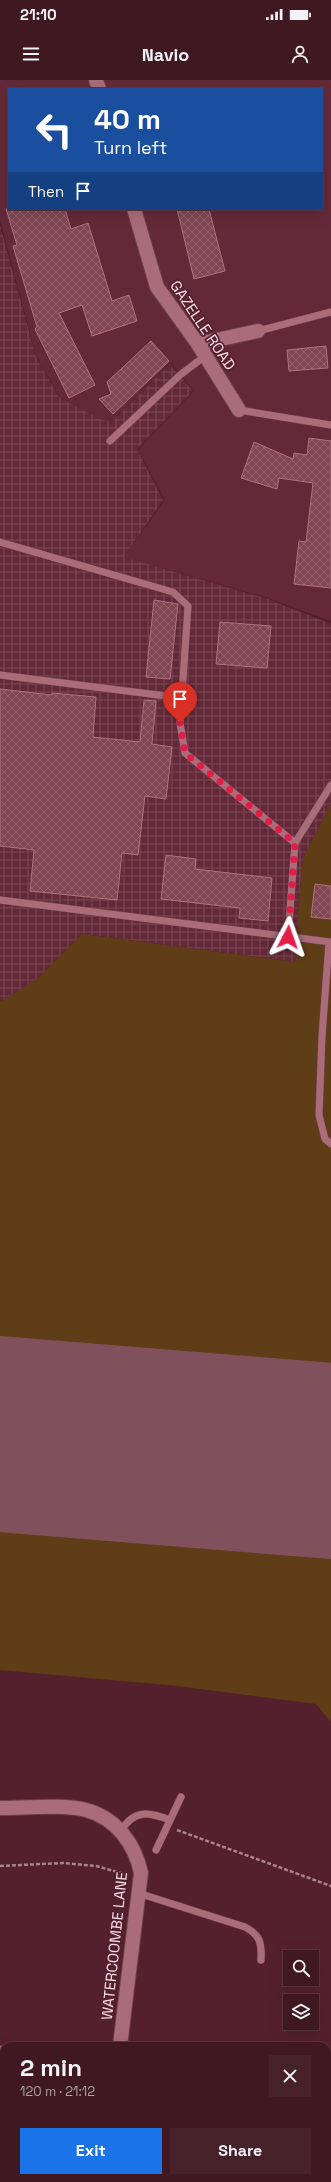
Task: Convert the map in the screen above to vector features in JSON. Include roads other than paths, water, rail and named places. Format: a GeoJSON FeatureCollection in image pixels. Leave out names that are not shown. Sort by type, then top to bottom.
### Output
{"type":"FeatureCollection","features":[{"type":"Feature","properties":{"kind":"street","name":"GAZELLE ROAD"},"geometry":{"type":"LineString","coordinates":[[134,210],[157,287],[202,350],[239,410]]}},
{"type":"Feature","properties":{"kind":"street"},"geometry":{"type":"LineString","coordinates":[[202,350],[258,331]]}},
{"type":"Feature","properties":{"kind":"street","name":"WATERCOOMBE LANE"},"geometry":{"type":"LineString","coordinates":[[0,1808],[48,1807],[85,1809],[104,1817],[121,1831],[131,1844],[138,1860],[140,1878],[120,2042]]}},
{"type":"Feature","properties":{"kind":"lane"},"geometry":{"type":"LineString","coordinates":[[258,331],[331,312]]}},
{"type":"Feature","properties":{"kind":"lane"},"geometry":{"type":"LineString","coordinates":[[110,441],[180,375],[202,350]]}},
{"type":"Feature","properties":{"kind":"lane"},"geometry":{"type":"LineString","coordinates":[[239,410],[331,425]]}},
{"type":"Feature","properties":{"kind":"lane"},"geometry":{"type":"LineString","coordinates":[[0,542],[173,592],[188,606],[180,723],[185,753],[295,843]]}},
{"type":"Feature","properties":{"kind":"lane"},"geometry":{"type":"LineString","coordinates":[[0,675],[182,698]]}},
{"type":"Feature","properties":{"kind":"lane"},"geometry":{"type":"LineString","coordinates":[[288,937],[295,843],[331,785]]}},
{"type":"Feature","properties":{"kind":"lane"},"geometry":{"type":"LineString","coordinates":[[0,900],[330,942],[322,1036],[319,1115],[325,1139],[331,1144]]}},
{"type":"Feature","properties":{"kind":"lane"},"geometry":{"type":"LineString","coordinates":[[156,1850],[181,1797]]}},
{"type":"Feature","properties":{"kind":"lane"},"geometry":{"type":"LineString","coordinates":[[121,1831],[127,1821],[137,1815],[153,1813],[170,1820]]}},
{"type":"Feature","properties":{"kind":"lane"},"geometry":{"type":"LineString","coordinates":[[138,1893],[254,1931],[260,1942],[261,1960]]}}]}
